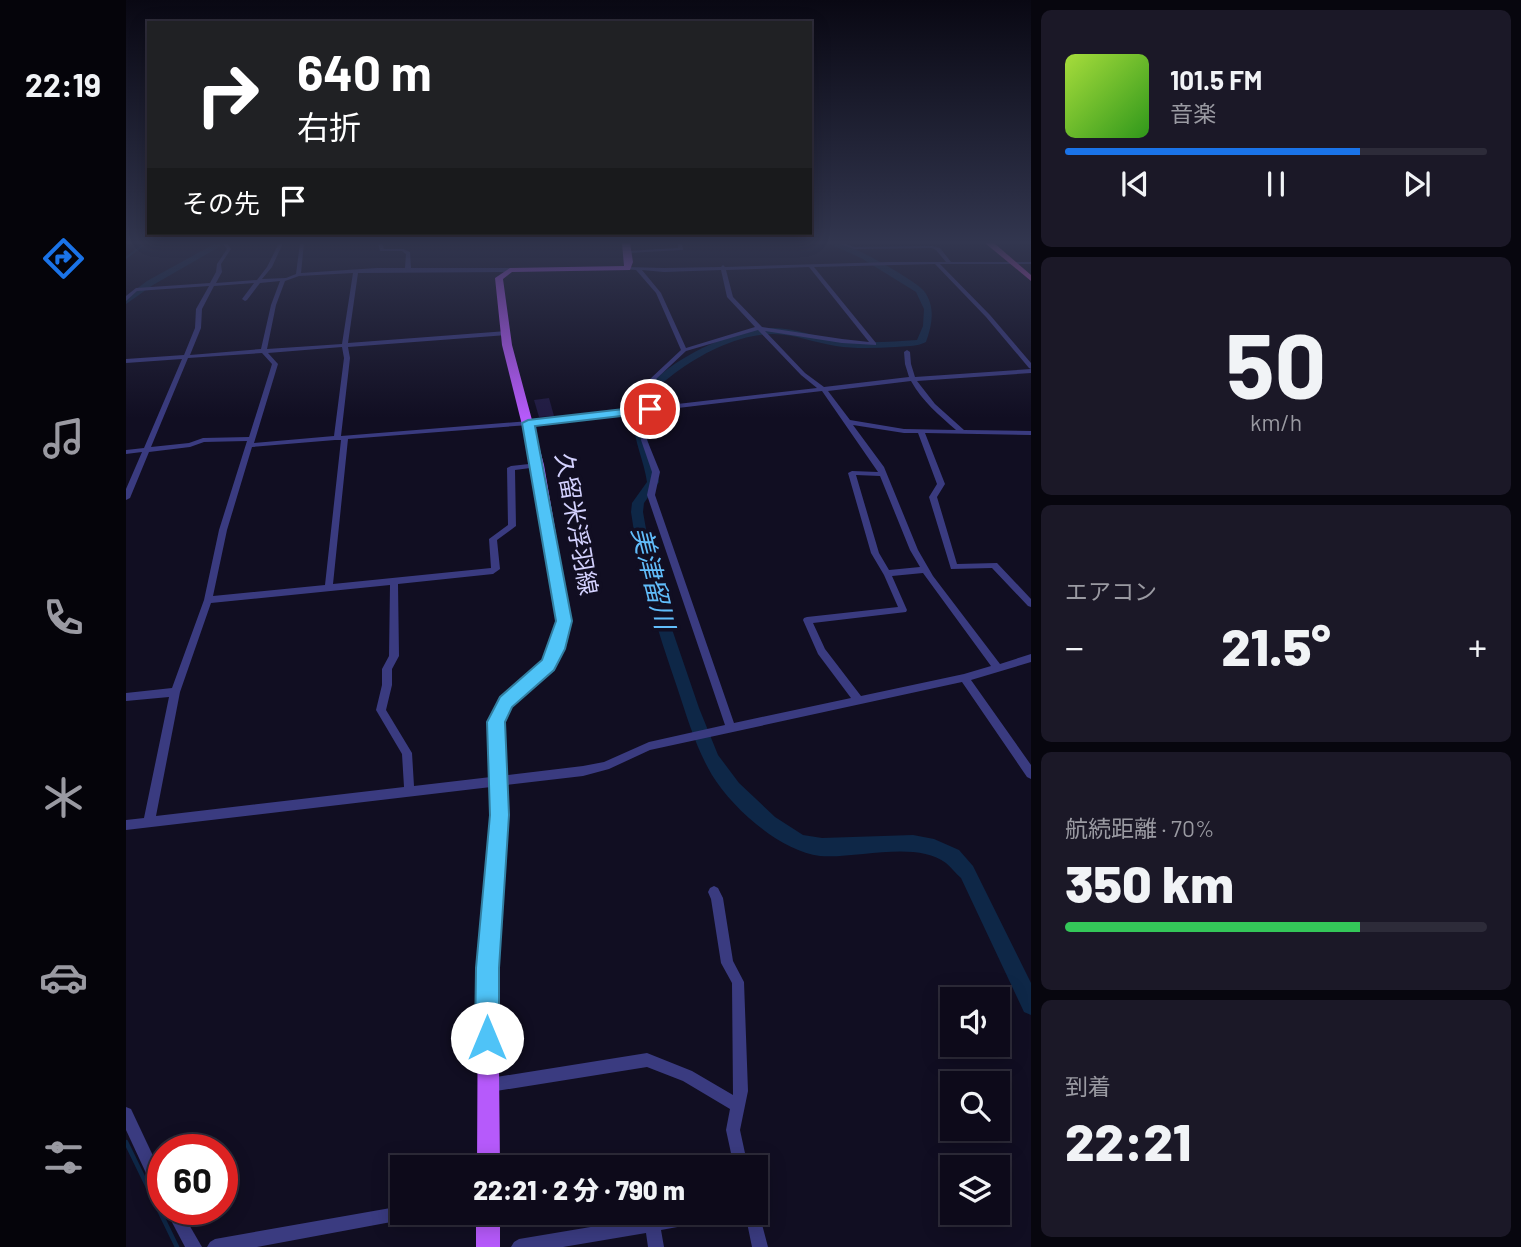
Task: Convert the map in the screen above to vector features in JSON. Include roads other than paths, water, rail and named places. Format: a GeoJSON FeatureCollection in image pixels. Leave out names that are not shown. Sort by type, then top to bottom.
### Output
{"type":"FeatureCollection","features":[{"type":"Feature","properties":{"kind":"main road","name":"久留米浮羽線"},"geometry":{"type":"LineString","coordinates":[[488,1155],[488,968],[499,815],[496,722],[506,702],[548,665],[564,621],[538,465],[507,345],[502,301]]}},
{"type":"Feature","properties":{"kind":"main road"},"geometry":{"type":"LineString","coordinates":[[488,1225],[488,1247]]}},
{"type":"Feature","properties":{"kind":"street"},"geometry":{"type":"LineString","coordinates":[[126,498],[198,328],[199,309],[203,301]]}},
{"type":"Feature","properties":{"kind":"street"},"geometry":{"type":"LineString","coordinates":[[265,351],[274,314],[274,301]]}},
{"type":"Feature","properties":{"kind":"street"},"geometry":{"type":"LineString","coordinates":[[329,587],[347,358],[345,345],[352,301]]}},
{"type":"Feature","properties":{"kind":"street"},"geometry":{"type":"LineString","coordinates":[[662,301],[684,350]]}},
{"type":"Feature","properties":{"kind":"street"},"geometry":{"type":"LineString","coordinates":[[734,301],[803,374],[824,390],[848,422],[883,474],[914,550],[926,570],[997,667]]}},
{"type":"Feature","properties":{"kind":"street"},"geometry":{"type":"LineString","coordinates":[[629,412],[664,366],[684,350],[758,328],[874,344],[839,301]]}},
{"type":"Feature","properties":{"kind":"street"},"geometry":{"type":"LineString","coordinates":[[973,301],[1031,369]]}},
{"type":"Feature","properties":{"kind":"street"},"geometry":{"type":"LineString","coordinates":[[126,361],[507,333]]}},
{"type":"Feature","properties":{"kind":"street"},"geometry":{"type":"LineString","coordinates":[[149,822],[175,692],[208,600],[223,530],[275,364],[265,351]]}},
{"type":"Feature","properties":{"kind":"street"},"geometry":{"type":"LineString","coordinates":[[907,352],[907,368],[912,379],[941,413],[961,431]]}},
{"type":"Feature","properties":{"kind":"street"},"geometry":{"type":"LineString","coordinates":[[126,453],[190,445],[203,440],[252,442],[341,438],[528,423],[912,379],[1031,369]]}},
{"type":"Feature","properties":{"kind":"street"},"geometry":{"type":"LineString","coordinates":[[654,409],[645,428],[644,440],[656,472],[651,495],[731,729]]}},
{"type":"Feature","properties":{"kind":"street"},"geometry":{"type":"LineString","coordinates":[[848,422],[920,431],[1031,433]]}},
{"type":"Feature","properties":{"kind":"street"},"geometry":{"type":"LineString","coordinates":[[920,431],[941,484],[933,497],[954,567],[994,565],[1031,604]]}},
{"type":"Feature","properties":{"kind":"street"},"geometry":{"type":"LineString","coordinates":[[208,600],[496,569],[493,539],[512,526],[511,468],[538,465]]}},
{"type":"Feature","properties":{"kind":"street"},"geometry":{"type":"LineString","coordinates":[[859,701],[821,651],[807,620],[903,610],[875,553],[852,473],[883,474]]}},
{"type":"Feature","properties":{"kind":"street"},"geometry":{"type":"LineString","coordinates":[[887,573],[926,570]]}},
{"type":"Feature","properties":{"kind":"street"},"geometry":{"type":"LineString","coordinates":[[394,581],[394,656],[387,669],[387,685],[381,710],[407,752],[409,792]]}},
{"type":"Feature","properties":{"kind":"street"},"geometry":{"type":"LineString","coordinates":[[126,825],[583,771],[605,766],[649,746],[964,678],[1031,658]]}},
{"type":"Feature","properties":{"kind":"street"},"geometry":{"type":"LineString","coordinates":[[964,678],[1031,774]]}},
{"type":"Feature","properties":{"kind":"street"},"geometry":{"type":"LineString","coordinates":[[126,697],[175,692]]}},
{"type":"Feature","properties":{"kind":"street"},"geometry":{"type":"LineString","coordinates":[[714,892],[718,898],[727,963],[738,982],[741,1091],[734,1135],[738,1155]]}},
{"type":"Feature","properties":{"kind":"street"},"geometry":{"type":"LineString","coordinates":[[487,1085],[647,1060],[687,1076],[738,1106]]}},
{"type":"Feature","properties":{"kind":"street"},"geometry":{"type":"LineString","coordinates":[[126,1114],[147,1159]]}},
{"type":"Feature","properties":{"kind":"street"},"geometry":{"type":"LineString","coordinates":[[215,1247],[390,1215]]}},
{"type":"Feature","properties":{"kind":"street"},"geometry":{"type":"LineString","coordinates":[[181,1225],[194,1247]]}},
{"type":"Feature","properties":{"kind":"street"},"geometry":{"type":"LineString","coordinates":[[519,1247],[646,1225]]}},
{"type":"Feature","properties":{"kind":"street"},"geometry":{"type":"LineString","coordinates":[[652,1225],[656,1247]]}},
{"type":"Feature","properties":{"kind":"street"},"geometry":{"type":"LineString","coordinates":[[755,1225],[760,1247]]}},
{"type":"Feature","properties":{"kind":"waterway","name":"美津留川"},"geometry":{"type":"LineString","coordinates":[[925,301],[928,309],[927,326],[921,342],[855,345],[787,332],[757,332],[699,354],[662,378],[649,391],[639,413],[653,482],[638,503],[640,535],[669,643],[703,740],[724,779],[769,823],[802,844],[822,847],[913,844],[934,848],[952,856],[967,872],[1031,1005]]}},
{"type":"Feature","properties":{"kind":"waterway"},"geometry":{"type":"LineString","coordinates":[[126,1142],[177,1247]]}}]}
